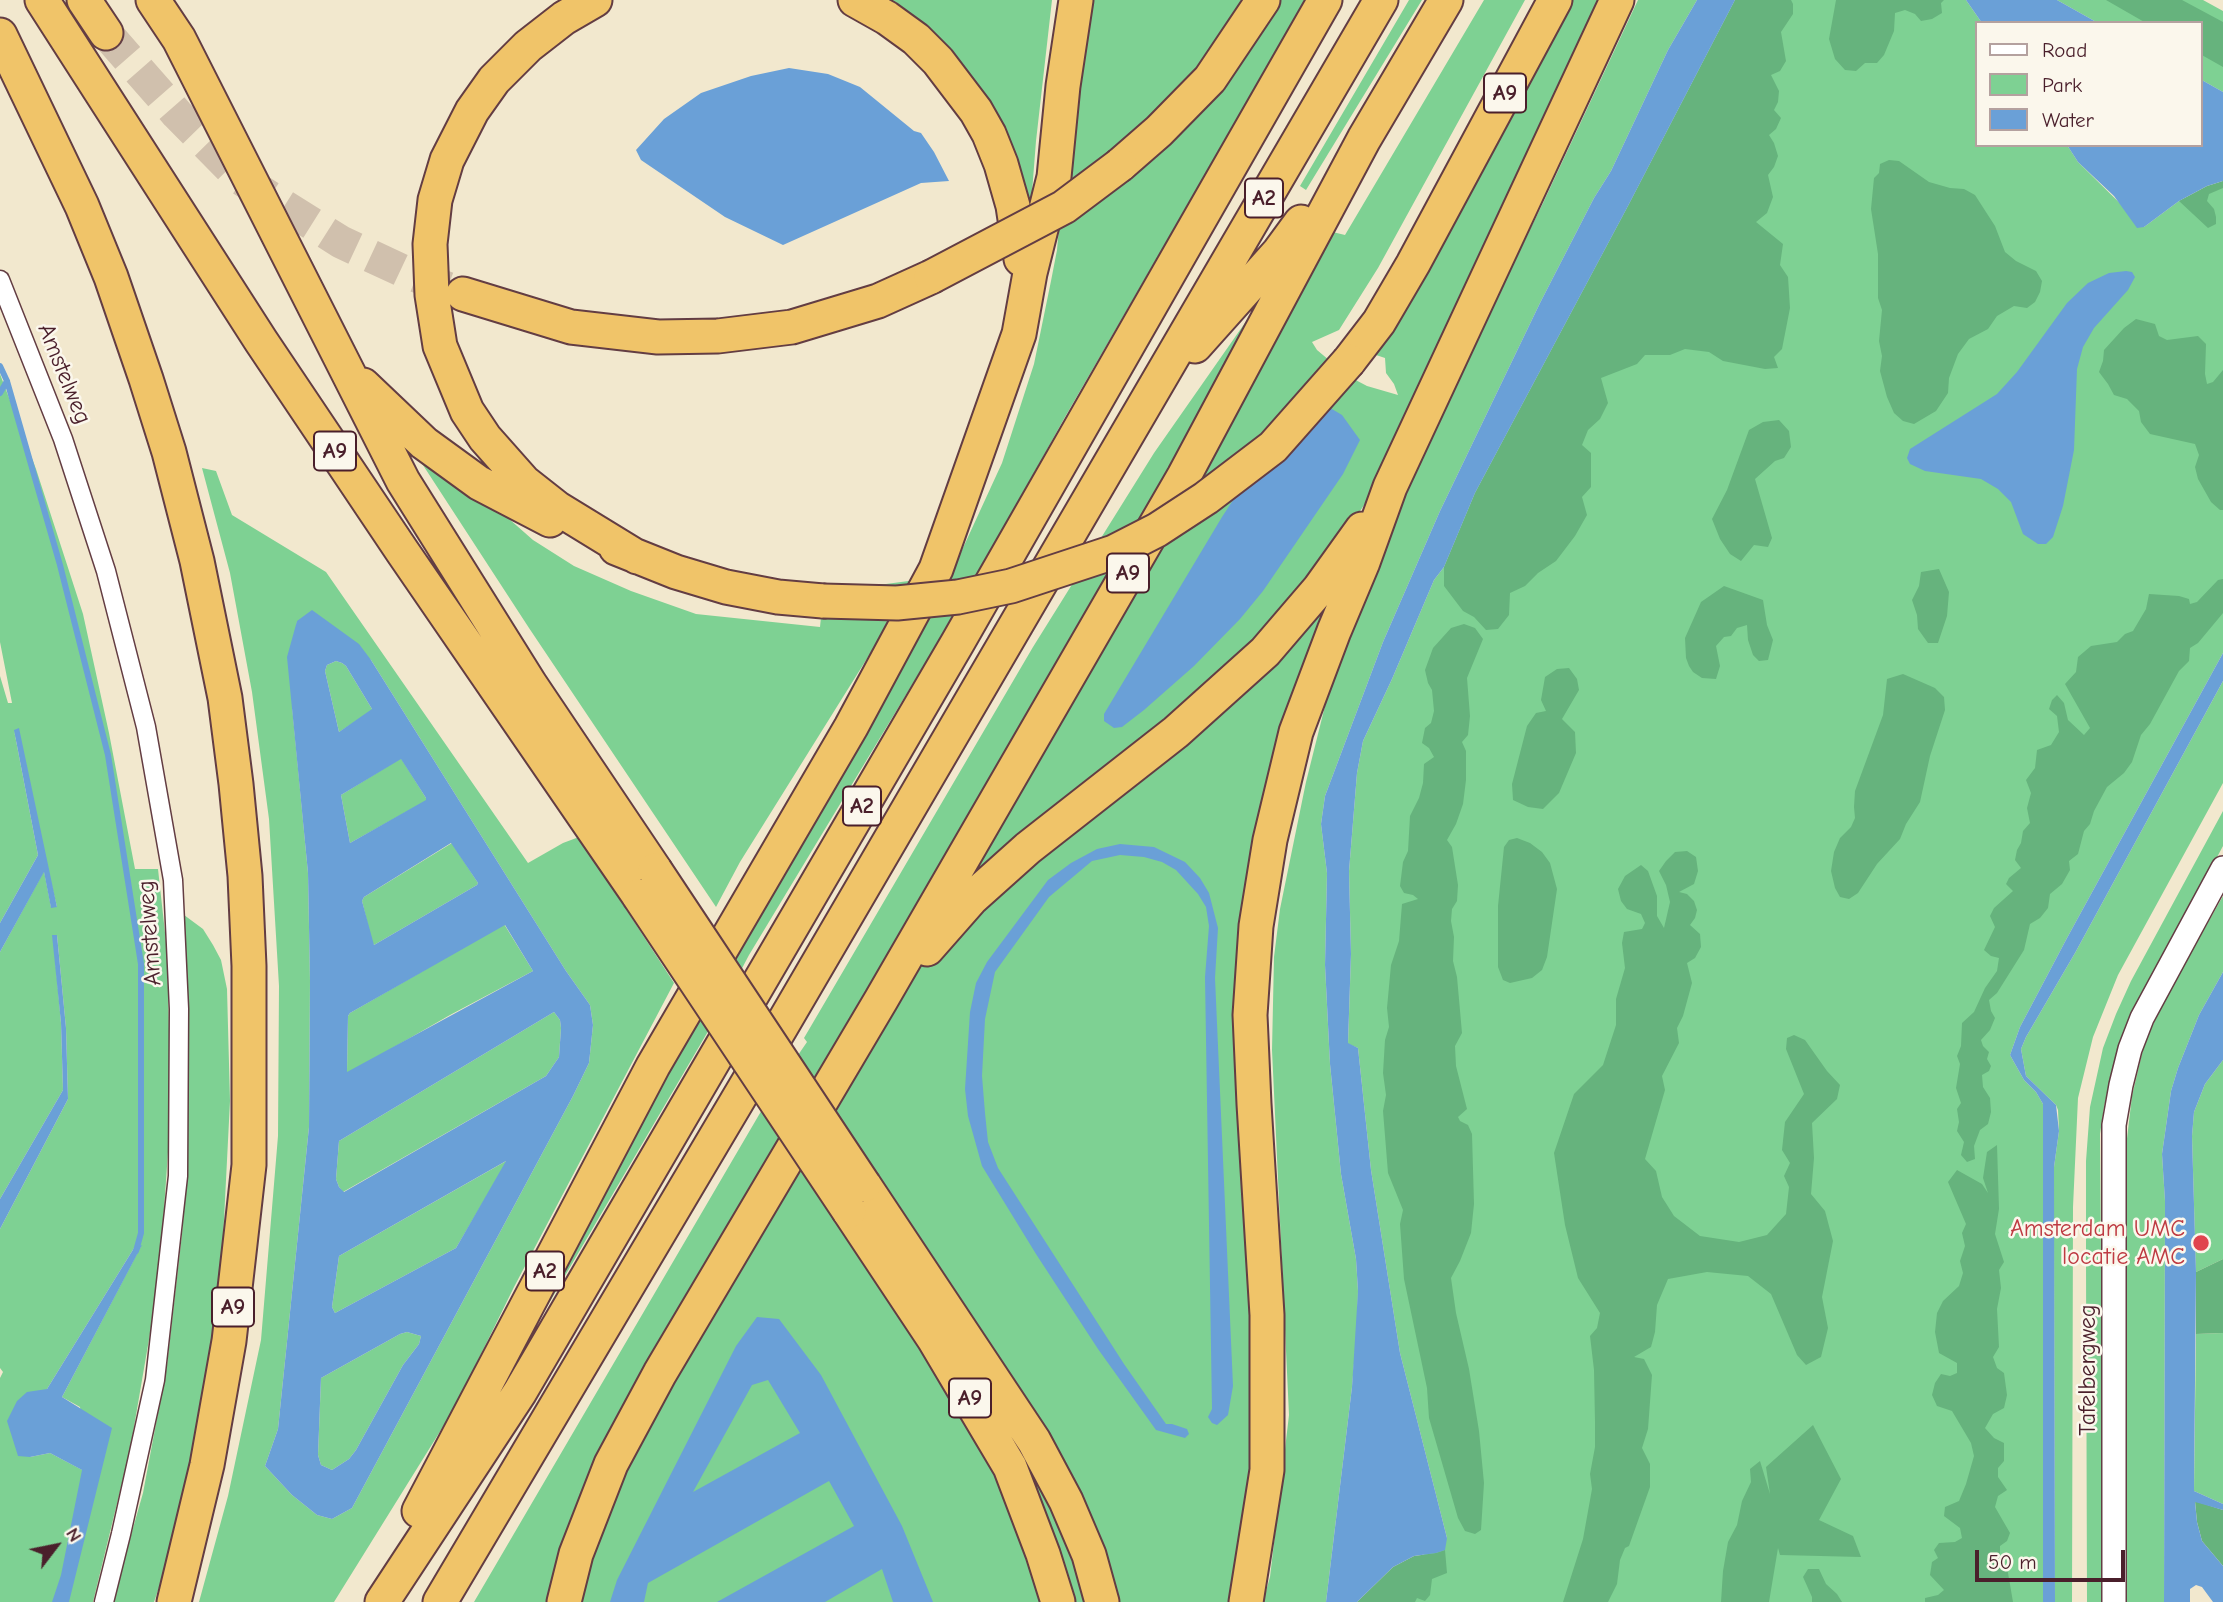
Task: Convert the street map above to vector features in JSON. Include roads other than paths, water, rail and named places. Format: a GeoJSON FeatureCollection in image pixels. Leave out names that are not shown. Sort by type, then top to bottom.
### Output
{"type":"FeatureCollection","features":[{"type":"Feature","properties":{"kind":"highway","name":"A9"},"geometry":{"type":"LineString","coordinates":[[42,0],[261,341],[402,551],[647,883],[857,1198],[934,1339],[1010,1466],[1058,1602]]}},
{"type":"Feature","properties":{"kind":"highway"},"geometry":{"type":"LineString","coordinates":[[84,0],[106,33]]}},
{"type":"Feature","properties":{"kind":"highway","name":"A9"},"geometry":{"type":"LineString","coordinates":[[153,0],[179,38],[402,481],[530,684],[647,883]]}},
{"type":"Feature","properties":{"kind":"highway","name":"A9"},"geometry":{"type":"LineString","coordinates":[[595,0],[564,18],[528,46],[494,80],[472,111],[447,160],[435,200],[430,244],[432,295],[440,346],[467,411],[485,438],[524,482],[557,508],[637,557]]}},
{"type":"Feature","properties":{"kind":"highway"},"geometry":{"type":"LineString","coordinates":[[855,0],[916,39],[963,92],[989,135],[1010,195],[1018,236],[1023,275],[1019,334]]}},
{"type":"Feature","properties":{"kind":"highway","name":"A2"},"geometry":{"type":"LineString","coordinates":[[372,1602],[653,1066],[851,727],[936,569],[1019,334],[1030,272],[1054,177],[1063,86],[1076,0]]}},
{"type":"Feature","properties":{"kind":"highway"},"geometry":{"type":"LineString","coordinates":[[463,295],[571,327],[658,337],[718,335],[792,327],[878,301],[931,277],[1064,207],[1120,165],[1159,131],[1210,79],[1263,0]]}},
{"type":"Feature","properties":{"kind":"highway","name":"A2"},"geometry":{"type":"LineString","coordinates":[[382,1602],[520,1392],[958,642],[1325,0]]}},
{"type":"Feature","properties":{"kind":"highway","name":"A2"},"geometry":{"type":"LineString","coordinates":[[440,1602],[781,1027],[1381,0]]}},
{"type":"Feature","properties":{"kind":"highway","name":"A9"},"geometry":{"type":"LineString","coordinates":[[564,1602],[576,1554],[611,1464],[660,1373],[881,1000],[1184,476],[1364,139],[1446,0]]}},
{"type":"Feature","properties":{"kind":"highway","name":"A9"},"geometry":{"type":"LineString","coordinates":[[344,365],[424,443],[479,484],[551,521],[637,557],[726,587],[778,597],[897,603],[958,597],[1053,574],[1114,552],[1157,530],[1206,498],[1273,447],[1349,362],[1379,322],[1413,264],[1555,0]]}},
{"type":"Feature","properties":{"kind":"highway"},"geometry":{"type":"LineString","coordinates":[[1246,1602],[1267,1470],[1267,1315],[1250,1015],[1256,926],[1270,840],[1296,732],[1390,487],[1616,0]]}},
{"type":"Feature","properties":{"kind":"highway","name":"A9"},"geometry":{"type":"LineString","coordinates":[[0,35],[82,206],[111,277],[146,379],[169,452],[197,561],[225,698],[236,784],[245,876],[249,966],[249,1166],[229,1341],[207,1465],[174,1602]]}},
{"type":"Feature","properties":{"kind":"highway","name":"A2"},"geometry":{"type":"LineString","coordinates":[[1149,398],[1279,252],[1364,139]]}},
{"type":"Feature","properties":{"kind":"highway"},"geometry":{"type":"LineString","coordinates":[[881,1000],[971,899],[1028,848],[1176,732],[1265,652],[1319,589],[1390,487]]}},
{"type":"Feature","properties":{"kind":"highway"},"geometry":{"type":"LineString","coordinates":[[857,1198],[1034,1441],[1066,1501],[1089,1555],[1102,1602]]}},
{"type":"Feature","properties":{"kind":"street","name":"Amstelweg"},"geometry":{"type":"LineString","coordinates":[[0,280],[63,439],[106,571],[146,727],[173,880],[179,1009],[178,1177],[155,1380],[104,1602]]}},
{"type":"Feature","properties":{"kind":"street","name":"Tafelbergweg"},"geometry":{"type":"LineString","coordinates":[[2114,1602],[2115,1125],[2130,1049],[2142,1018],[2223,868]]}},
{"type":"Feature","properties":{"kind":"water"},"geometry":{"type":"Polygon","coordinates":[[[1697,0],[1735,0],[1475,493],[1444,567],[1434,580],[1363,741],[1357,773],[1349,871],[1351,954],[1348,1043],[1358,1048],[1371,1170],[1400,1353],[1447,1538],[1445,1550],[1414,1556],[1393,1567],[1357,1602],[1326,1602],[1352,1387],[1358,1291],[1356,1259],[1341,1174],[1330,1064],[1325,965],[1327,873],[1321,824],[1325,796],[1383,642],[1440,511],[1540,303],[1594,198],[1611,171],[1668,50],[1697,0]]]}},
{"type":"Feature","properties":{"kind":"water"},"geometry":{"type":"Polygon","coordinates":[[[1966,0],[2057,0],[2094,21],[1981,21],[1966,0]]]}},
{"type":"Feature","properties":{"kind":"water"},"geometry":{"type":"Polygon","coordinates":[[[789,68],[828,74],[860,87],[914,131],[921,133],[949,181],[921,183],[783,245],[725,217],[641,160],[636,150],[664,119],[701,93],[751,76],[789,68]]]}},
{"type":"Feature","properties":{"kind":"water"},"geometry":{"type":"Polygon","coordinates":[[[2202,80],[2223,92],[2223,181],[2179,201],[2144,227],[2137,228],[2114,196],[2078,162],[2068,147],[2202,147],[2202,80]]]}},
{"type":"Feature","properties":{"kind":"water"},"geometry":{"type":"Polygon","coordinates":[[[2132,272],[2135,277],[2128,290],[2094,328],[2083,347],[2077,369],[2074,450],[2063,506],[2053,537],[2046,544],[2038,544],[2023,534],[2011,502],[1998,489],[1981,479],[1925,471],[1910,464],[1907,458],[1910,449],[1997,394],[2017,372],[2067,303],[2088,283],[2109,273],[2132,272]]]}},
{"type":"Feature","properties":{"kind":"water"},"geometry":{"type":"Polygon","coordinates":[[[1310,396],[1342,415],[1360,440],[1343,474],[1263,591],[1240,619],[1194,666],[1144,710],[1122,727],[1114,728],[1104,721],[1104,714],[1222,517],[1298,401],[1310,396]]]}},
{"type":"Feature","properties":{"kind":"water"},"geometry":{"type":"Polygon","coordinates":[[[312,610],[359,644],[371,660],[590,1005],[593,1025],[589,1063],[573,1096],[352,1508],[332,1519],[317,1515],[292,1495],[265,1466],[278,1429],[309,1127],[308,873],[287,657],[297,621],[312,610]],[[336,661],[327,665],[325,671],[339,732],[372,709],[346,666],[336,661]],[[401,759],[341,795],[350,843],[426,800],[401,759]],[[451,843],[364,897],[362,901],[374,945],[478,883],[451,843]],[[505,925],[348,1016],[347,1072],[533,971],[505,925]],[[554,1012],[339,1141],[336,1179],[344,1192],[546,1076],[559,1057],[560,1020],[554,1012]],[[506,1161],[339,1256],[332,1307],[335,1313],[456,1248],[506,1161]],[[407,1332],[400,1334],[321,1378],[318,1455],[321,1465],[332,1470],[349,1459],[356,1450],[403,1365],[419,1344],[421,1336],[407,1332]]]}},
{"type":"Feature","properties":{"kind":"water"},"geometry":{"type":"Polygon","coordinates":[[[2223,653],[2223,681],[2021,1049],[2026,1076],[2056,1105],[2059,1131],[2054,1167],[2055,1602],[2043,1602],[2043,1104],[2024,1080],[2010,1055],[2020,1027],[2067,938],[2223,653]]]}},
{"type":"Feature","properties":{"kind":"water"},"geometry":{"type":"Polygon","coordinates":[[[19,728],[57,907],[51,908],[44,872],[0,952],[0,923],[38,855],[14,730],[19,728]]]}},
{"type":"Feature","properties":{"kind":"water"},"geometry":{"type":"Polygon","coordinates":[[[1120,844],[1154,847],[1185,862],[1209,893],[1218,928],[1215,978],[1233,1386],[1228,1415],[1217,1425],[1208,1417],[1212,1409],[1205,977],[1209,926],[1206,907],[1176,870],[1162,862],[1144,857],[1120,855],[1092,861],[1049,897],[995,972],[985,1019],[982,1076],[988,1142],[998,1168],[1124,1364],[1166,1424],[1187,1429],[1189,1434],[1185,1438],[1156,1430],[1098,1349],[1036,1254],[982,1166],[968,1116],[965,1089],[970,1012],[976,983],[987,962],[1048,880],[1097,849],[1120,844]]]}},
{"type":"Feature","properties":{"kind":"water"},"geometry":{"type":"Polygon","coordinates":[[[52,935],[57,935],[66,1028],[68,1099],[0,1229],[0,1199],[63,1090],[61,1023],[52,935]]]}},
{"type":"Feature","properties":{"kind":"water"},"geometry":{"type":"Polygon","coordinates":[[[2223,972],[2223,1060],[2205,1084],[2194,1112],[2192,1136],[2196,1272],[2194,1491],[2223,1504],[2223,1510],[2195,1502],[2202,1541],[2223,1566],[2223,1602],[2213,1602],[2202,1587],[2196,1585],[2190,1589],[2190,1602],[2164,1602],[2165,1201],[2162,1154],[2171,1091],[2178,1068],[2199,1015],[2223,972]]]}},
{"type":"Feature","properties":{"kind":"water"},"geometry":{"type":"Polygon","coordinates":[[[142,1245],[62,1397],[112,1428],[69,1602],[52,1602],[61,1575],[82,1470],[50,1453],[30,1457],[18,1456],[7,1421],[17,1401],[27,1392],[47,1389],[134,1248],[142,1245]]]}},
{"type":"Feature","properties":{"kind":"water"},"geometry":{"type":"Polygon","coordinates":[[[757,1317],[779,1319],[821,1375],[902,1526],[933,1602],[893,1602],[882,1569],[825,1602],[717,1602],[854,1526],[829,1481],[648,1583],[644,1602],[610,1602],[617,1580],[736,1346],[757,1317]],[[768,1380],[752,1385],[693,1492],[800,1433],[768,1380]]]}},
{"type":"Feature","properties":{"kind":"waterway"},"geometry":{"type":"LineString","coordinates":[[0,366],[7,381],[60,565],[108,755],[141,964],[141,1233],[136,1251]]}},
{"type":"Feature","properties":{"kind":"waterway"},"geometry":{"type":"LineString","coordinates":[[0,393],[7,381]]}},
{"type":"Feature","properties":{"kind":"tunnel"},"geometry":{"type":"LineString","coordinates":[[106,33],[177,114],[241,179],[341,242],[403,271],[455,291]]}},
{"type":"Feature","properties":{"kind":"place","name":"Amsterdam UMC locatie AMC"},"geometry":{"type":"Point","coordinates":[2201,1243]}}]}
